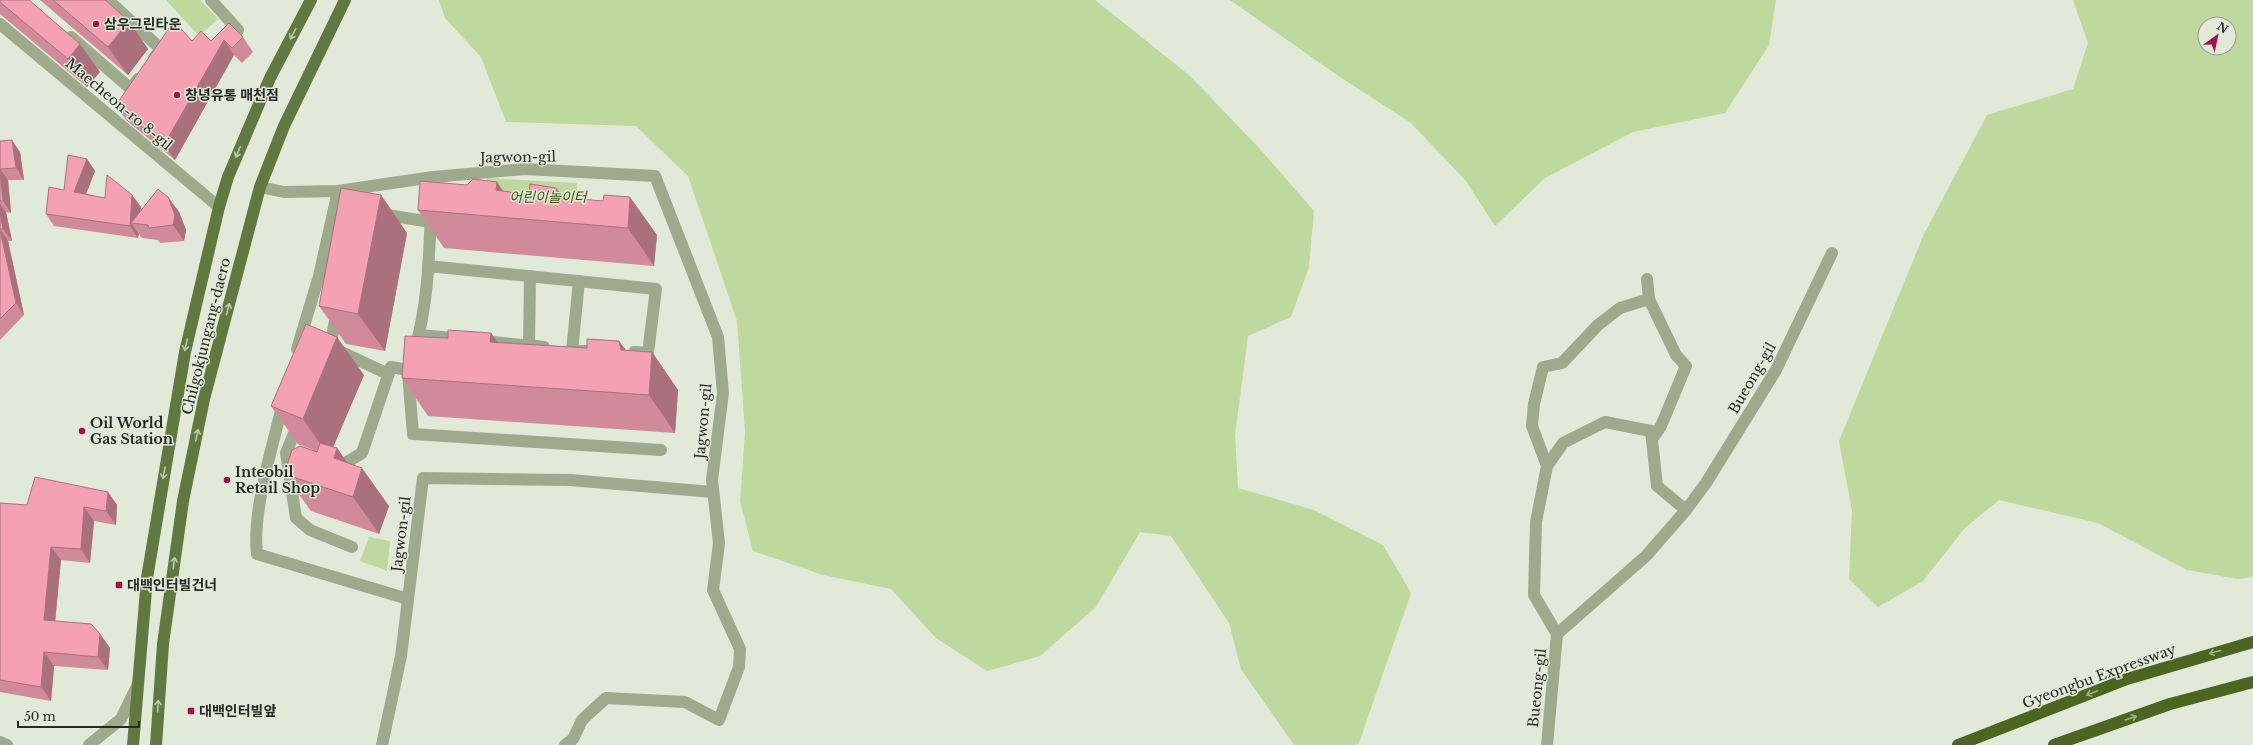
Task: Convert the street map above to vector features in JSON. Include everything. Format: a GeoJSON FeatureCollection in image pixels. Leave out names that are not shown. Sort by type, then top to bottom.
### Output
{"type":"FeatureCollection","features":[{"type":"Feature","properties":{"kind":"highway","name":"Gyeongbu Expressway"},"geometry":{"type":"LineString","coordinates":[[1958,745],[2127,679],[2253,642]]}},
{"type":"Feature","properties":{"kind":"highway"},"geometry":{"type":"LineString","coordinates":[[2054,745],[2170,704],[2253,682]]}},
{"type":"Feature","properties":{"kind":"main road","name":"Chilgokjungang-daero"},"geometry":{"type":"LineString","coordinates":[[133,745],[147,578],[185,352],[219,207],[228,177],[270,78],[311,0]]}},
{"type":"Feature","properties":{"kind":"main road","name":"Chilgokjungang-daero"},"geometry":{"type":"LineString","coordinates":[[156,745],[163,644],[183,501],[204,399],[260,187],[284,126],[345,0]]}},
{"type":"Feature","properties":{"kind":"street"},"geometry":{"type":"LineString","coordinates":[[108,0],[161,49],[112,117]]}},
{"type":"Feature","properties":{"kind":"street"},"geometry":{"type":"LineString","coordinates":[[211,0],[238,30]]}},
{"type":"Feature","properties":{"kind":"street","name":"Maecheon-ro 8-gil"},"geometry":{"type":"LineString","coordinates":[[0,24],[219,207]]}},
{"type":"Feature","properties":{"kind":"street"},"geometry":{"type":"LineString","coordinates":[[62,30],[131,89]]}},
{"type":"Feature","properties":{"kind":"street","name":"Jagwon-gil"},"geometry":{"type":"LineString","coordinates":[[260,187],[284,192],[338,190],[433,176],[525,169],[655,176],[718,337],[723,393],[712,480],[713,492],[570,480],[423,478],[401,656],[382,745]]}},
{"type":"Feature","properties":{"kind":"street"},"geometry":{"type":"LineString","coordinates":[[433,176],[428,266],[419,335],[408,370],[413,434],[661,450]]}},
{"type":"Feature","properties":{"kind":"street"},"geometry":{"type":"LineString","coordinates":[[294,358],[319,276],[338,190]]}},
{"type":"Feature","properties":{"kind":"street"},"geometry":{"type":"LineString","coordinates":[[372,213],[431,222]]}},
{"type":"Feature","properties":{"kind":"street","name":"Bueong-gil"},"geometry":{"type":"LineString","coordinates":[[1557,634],[1646,556],[1686,510],[1706,484],[1776,370],[1832,253]]}},
{"type":"Feature","properties":{"kind":"street"},"geometry":{"type":"LineString","coordinates":[[428,266],[656,289],[648,353],[625,352]]}},
{"type":"Feature","properties":{"kind":"street"},"geometry":{"type":"LineString","coordinates":[[529,345],[530,276]]}},
{"type":"Feature","properties":{"kind":"street"},"geometry":{"type":"LineString","coordinates":[[1647,280],[1649,299],[1676,355],[1686,366],[1661,426],[1652,439],[1658,486],[1686,510]]}},
{"type":"Feature","properties":{"kind":"street"},"geometry":{"type":"LineString","coordinates":[[572,351],[578,281]]}},
{"type":"Feature","properties":{"kind":"street"},"geometry":{"type":"LineString","coordinates":[[1547,466],[1532,426],[1534,404],[1543,367],[1562,363],[1598,325],[1620,308],[1649,299]]}},
{"type":"Feature","properties":{"kind":"street"},"geometry":{"type":"LineString","coordinates":[[324,361],[330,347],[339,302]]}},
{"type":"Feature","properties":{"kind":"street"},"geometry":{"type":"LineString","coordinates":[[419,335],[529,345],[572,351],[595,351]]}},
{"type":"Feature","properties":{"kind":"street"},"geometry":{"type":"LineString","coordinates":[[330,347],[388,374]]}},
{"type":"Feature","properties":{"kind":"street"},"geometry":{"type":"LineString","coordinates":[[322,477],[362,453],[391,367],[408,370]]}},
{"type":"Feature","properties":{"kind":"street"},"geometry":{"type":"LineString","coordinates":[[286,388],[259,510],[255,536],[257,554],[408,598]]}},
{"type":"Feature","properties":{"kind":"street"},"geometry":{"type":"LineString","coordinates":[[304,411],[286,453],[296,518],[310,530],[352,547]]}},
{"type":"Feature","properties":{"kind":"street","name":"Bueong-gil"},"geometry":{"type":"LineString","coordinates":[[1546,745],[1557,634],[1534,595],[1536,522],[1547,466],[1563,443],[1605,422],[1651,431],[1652,439]]}},
{"type":"Feature","properties":{"kind":"street"},"geometry":{"type":"LineString","coordinates":[[565,745],[573,739],[582,720],[606,698],[685,702],[719,720],[739,667],[740,649],[714,590],[719,543],[713,492]]}},
{"type":"Feature","properties":{"kind":"street"},"geometry":{"type":"LineString","coordinates":[[296,518],[304,498]]}},
{"type":"Feature","properties":{"kind":"street"},"geometry":{"type":"LineString","coordinates":[[89,745],[121,719],[138,683]]}},
{"type":"Feature","properties":{"kind":"street"},"geometry":{"type":"LineString","coordinates":[[0,742],[7,745]]}},
{"type":"Feature","properties":{"kind":"green space"},"geometry":{"type":"Polygon","coordinates":[[[166,0],[200,0],[218,19],[199,36],[166,0]]]}},
{"type":"Feature","properties":{"kind":"green space"},"geometry":{"type":"Polygon","coordinates":[[[439,0],[1095,0],[1189,75],[1260,149],[1314,211],[1309,267],[1291,317],[1248,336],[1235,435],[1238,488],[1314,510],[1383,545],[1411,593],[1359,743],[1357,745],[1294,745],[1241,669],[1229,623],[1171,536],[1140,532],[1096,607],[1040,656],[987,671],[936,638],[891,589],[823,575],[753,551],[740,501],[745,432],[737,321],[688,176],[636,126],[506,122],[481,57],[445,18],[439,0]]]}},
{"type":"Feature","properties":{"kind":"green space"},"geometry":{"type":"Polygon","coordinates":[[[1230,0],[1776,0],[1769,45],[1725,113],[1633,132],[1545,178],[1495,226],[1466,181],[1411,123],[1337,75],[1230,0]]]}},
{"type":"Feature","properties":{"kind":"green space"},"geometry":{"type":"Polygon","coordinates":[[[2073,0],[2253,0],[2253,577],[2238,579],[2187,570],[2098,523],[1999,500],[1965,528],[1923,581],[1878,607],[1849,579],[1852,511],[1839,441],[1924,234],[1987,115],[2073,89],[2088,43],[2073,0]]]}},
{"type":"Feature","properties":{"kind":"green space","name":"어린이놀이터"},"geometry":{"type":"Polygon","coordinates":[[[487,178],[577,183],[576,215],[486,210],[487,178]]]}},
{"type":"Feature","properties":{"kind":"green space"},"geometry":{"type":"Polygon","coordinates":[[[369,537],[390,541],[387,571],[360,561],[369,537]]]}},
{"type":"Feature","properties":{"kind":"building"},"geometry":{"type":"Polygon","coordinates":[[[0,0],[29,0],[80,44],[68,59],[0,2],[0,0]]]}},
{"type":"Feature","properties":{"kind":"building"},"geometry":{"type":"Polygon","coordinates":[[[53,0],[105,0],[129,21],[108,47],[53,0]]]}},
{"type":"Feature","properties":{"kind":"building","name":"창녕유통 매천점"},"geometry":{"type":"Polygon","coordinates":[[[174,21],[192,41],[201,31],[211,41],[229,23],[243,37],[232,48],[224,40],[164,145],[116,105],[174,21]]]}},
{"type":"Feature","properties":{"kind":"building"},"geometry":{"type":"Polygon","coordinates":[[[12,140],[16,168],[0,169],[0,141],[12,140]]]}},
{"type":"Feature","properties":{"kind":"building"},"geometry":{"type":"Polygon","coordinates":[[[68,155],[87,159],[74,192],[105,198],[107,175],[132,195],[130,226],[46,214],[49,187],[64,190],[68,155]]]}},
{"type":"Feature","properties":{"kind":"building"},"geometry":{"type":"Polygon","coordinates":[[[0,171],[3,201],[0,201],[0,171]]]}},
{"type":"Feature","properties":{"kind":"building"},"geometry":{"type":"Polygon","coordinates":[[[473,179],[497,182],[496,190],[529,195],[530,184],[556,188],[558,197],[603,201],[604,195],[630,197],[628,228],[418,210],[420,181],[467,185],[473,179]]]}},
{"type":"Feature","properties":{"kind":"building"},"geometry":{"type":"Polygon","coordinates":[[[341,188],[381,195],[358,314],[319,306],[341,188]]]}},
{"type":"Feature","properties":{"kind":"building"},"geometry":{"type":"Polygon","coordinates":[[[158,189],[168,197],[175,215],[173,225],[149,228],[148,225],[131,223],[158,189]]]}},
{"type":"Feature","properties":{"kind":"building"},"geometry":{"type":"Polygon","coordinates":[[[0,213],[3,229],[0,229],[0,213]]]}},
{"type":"Feature","properties":{"kind":"building"},"geometry":{"type":"Polygon","coordinates":[[[0,230],[16,303],[0,319],[0,230]]]}},
{"type":"Feature","properties":{"kind":"building"},"geometry":{"type":"Polygon","coordinates":[[[306,324],[337,337],[303,419],[271,406],[306,324]]]}},
{"type":"Feature","properties":{"kind":"building"},"geometry":{"type":"Polygon","coordinates":[[[448,330],[491,333],[490,342],[587,348],[587,339],[619,341],[621,350],[652,352],[649,395],[402,378],[405,336],[448,338],[448,330]]]}},
{"type":"Feature","properties":{"kind":"building"},"geometry":{"type":"Polygon","coordinates":[[[320,443],[337,448],[334,458],[362,468],[353,497],[284,474],[292,450],[300,446],[317,452],[320,443]]]}},
{"type":"Feature","properties":{"kind":"building"},"geometry":{"type":"Polygon","coordinates":[[[35,477],[108,492],[106,511],[84,507],[81,549],[51,547],[44,620],[91,624],[100,634],[98,657],[44,652],[41,687],[0,680],[0,503],[27,505],[35,477]]]}},
{"type":"Feature","properties":{"kind":"place","name":"삼우그린타운"},"geometry":{"type":"Point","coordinates":[96,24]}},
{"type":"Feature","properties":{"kind":"place","name":"창녕유통 매천점"},"geometry":{"type":"Point","coordinates":[177,95]}},
{"type":"Feature","properties":{"kind":"place","name":"Oil World Gas Station"},"geometry":{"type":"Point","coordinates":[82,431]}},
{"type":"Feature","properties":{"kind":"place","name":"Inteobil Retail Shop"},"geometry":{"type":"Point","coordinates":[227,480]}},
{"type":"Feature","properties":{"kind":"place","name":"대백인터빌건너"},"geometry":{"type":"Point","coordinates":[119,585]}},
{"type":"Feature","properties":{"kind":"place","name":"대백인터빌앞"},"geometry":{"type":"Point","coordinates":[191,711]}}]}
